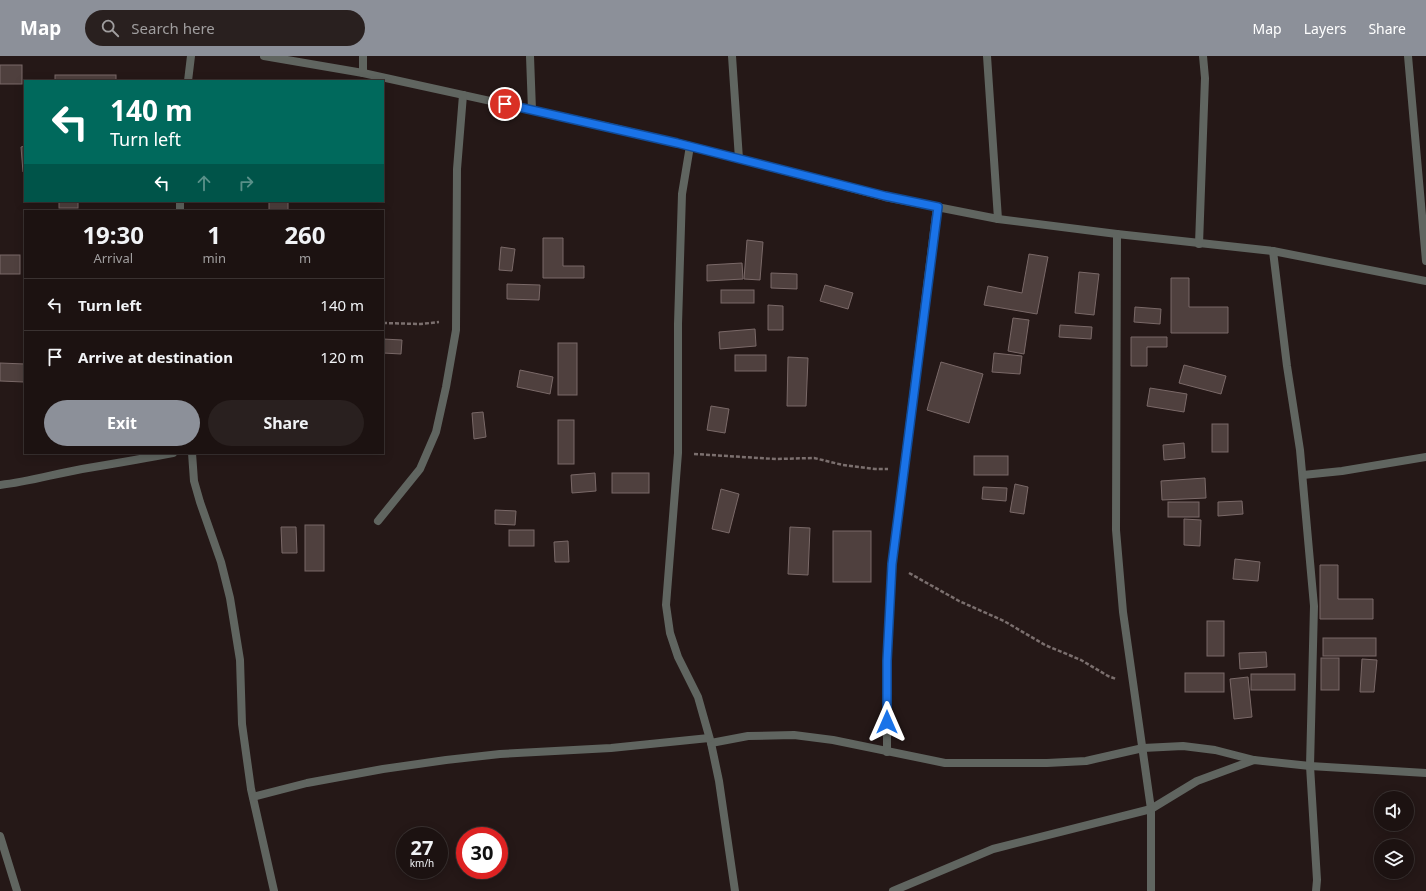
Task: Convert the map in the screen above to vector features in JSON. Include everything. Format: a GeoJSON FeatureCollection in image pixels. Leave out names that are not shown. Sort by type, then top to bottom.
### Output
{"type":"FeatureCollection","features":[{"type":"Feature","properties":{"kind":"street"},"geometry":{"type":"LineString","coordinates":[[188,80],[191,56]]}},
{"type":"Feature","properties":{"kind":"street"},"geometry":{"type":"LineString","coordinates":[[264,56],[363,73],[532,110],[690,146],[885,196],[998,219],[1199,244],[1273,251],[1426,281]]}},
{"type":"Feature","properties":{"kind":"street"},"geometry":{"type":"LineString","coordinates":[[363,56],[363,73]]}},
{"type":"Feature","properties":{"kind":"street"},"geometry":{"type":"LineString","coordinates":[[530,56],[532,110]]}},
{"type":"Feature","properties":{"kind":"street"},"geometry":{"type":"LineString","coordinates":[[732,56],[739,159]]}},
{"type":"Feature","properties":{"kind":"street"},"geometry":{"type":"LineString","coordinates":[[987,56],[998,219]]}},
{"type":"Feature","properties":{"kind":"street"},"geometry":{"type":"LineString","coordinates":[[1199,244],[1205,78],[1203,56]]}},
{"type":"Feature","properties":{"kind":"street"},"geometry":{"type":"LineString","coordinates":[[1408,56],[1426,262]]}},
{"type":"Feature","properties":{"kind":"street"},"geometry":{"type":"LineString","coordinates":[[378,520],[420,469],[436,432],[446,387],[456,330],[457,169],[463,95]]}},
{"type":"Feature","properties":{"kind":"street"},"geometry":{"type":"LineString","coordinates":[[690,146],[682,194],[678,324],[678,453],[666,605],[670,633],[678,657],[698,697],[710,740],[719,781],[735,891]]}},
{"type":"Feature","properties":{"kind":"street"},"geometry":{"type":"LineString","coordinates":[[887,752],[887,661],[892,564],[938,207]]}},
{"type":"Feature","properties":{"kind":"street"},"geometry":{"type":"LineString","coordinates":[[1117,234],[1116,530],[1122,612],[1151,810],[1151,891]]}},
{"type":"Feature","properties":{"kind":"street"},"geometry":{"type":"LineString","coordinates":[[1273,251],[1303,475],[1314,606],[1310,766],[1317,880],[1316,891]]}},
{"type":"Feature","properties":{"kind":"street"},"geometry":{"type":"LineString","coordinates":[[0,485],[20,483],[81,469],[167,454]]}},
{"type":"Feature","properties":{"kind":"street"},"geometry":{"type":"LineString","coordinates":[[192,454],[194,481],[221,562],[230,598],[240,660],[242,724],[253,797],[274,891]]}},
{"type":"Feature","properties":{"kind":"street"},"geometry":{"type":"LineString","coordinates":[[1303,475],[1342,471],[1426,457]]}},
{"type":"Feature","properties":{"kind":"street"},"geometry":{"type":"LineString","coordinates":[[253,797],[307,783],[383,769],[446,760],[500,754],[611,748],[748,736],[794,735],[833,740],[945,763],[1047,763],[1086,761],[1143,748],[1183,746],[1215,750],[1254,760],[1310,766],[1426,773]]}},
{"type":"Feature","properties":{"kind":"street"},"geometry":{"type":"LineString","coordinates":[[893,891],[993,849],[1151,810],[1197,781],[1254,760]]}},
{"type":"Feature","properties":{"kind":"street"},"geometry":{"type":"LineString","coordinates":[[0,836],[17,891]]}},
{"type":"Feature","properties":{"kind":"path"},"geometry":{"type":"LineString","coordinates":[[384,323],[421,324],[456,321]]}},
{"type":"Feature","properties":{"kind":"path"},"geometry":{"type":"LineString","coordinates":[[678,453],[776,459],[814,458],[843,465],[875,469],[904,468]]}},
{"type":"Feature","properties":{"kind":"path"},"geometry":{"type":"LineString","coordinates":[[892,564],[959,601],[1004,621],[1045,645],[1081,660],[1108,676],[1133,685]]}},
{"type":"Feature","properties":{"kind":"building"},"geometry":{"type":"Polygon","coordinates":[[[0,65],[22,65],[22,84],[0,84],[0,65]]]}},
{"type":"Feature","properties":{"kind":"building"},"geometry":{"type":"Polygon","coordinates":[[[55,75],[116,75],[116,80],[55,80],[55,75]]]}},
{"type":"Feature","properties":{"kind":"building"},"geometry":{"type":"Polygon","coordinates":[[[24,146],[24,172],[23,172],[21,147],[24,146]]]}},
{"type":"Feature","properties":{"kind":"building"},"geometry":{"type":"Polygon","coordinates":[[[59,202],[78,202],[78,208],[59,208],[59,202]]]}},
{"type":"Feature","properties":{"kind":"building"},"geometry":{"type":"Polygon","coordinates":[[[269,202],[288,202],[288,210],[269,210],[269,202]]]}},
{"type":"Feature","properties":{"kind":"building"},"geometry":{"type":"Polygon","coordinates":[[[543,238],[563,238],[563,266],[584,266],[584,278],[543,278],[543,238]]]}},
{"type":"Feature","properties":{"kind":"building"},"geometry":{"type":"Polygon","coordinates":[[[747,240],[763,242],[760,280],[744,279],[747,240]]]}},
{"type":"Feature","properties":{"kind":"building"},"geometry":{"type":"Polygon","coordinates":[[[501,247],[515,249],[512,271],[499,270],[501,247]]]}},
{"type":"Feature","properties":{"kind":"building"},"geometry":{"type":"Polygon","coordinates":[[[1029,254],[1048,257],[1037,314],[984,305],[988,286],[1022,293],[1029,254]]]}},
{"type":"Feature","properties":{"kind":"building"},"geometry":{"type":"Polygon","coordinates":[[[0,255],[20,255],[20,274],[0,274],[0,255]]]}},
{"type":"Feature","properties":{"kind":"building"},"geometry":{"type":"Polygon","coordinates":[[[742,263],[743,279],[707,281],[707,265],[742,263]]]}},
{"type":"Feature","properties":{"kind":"building"},"geometry":{"type":"Polygon","coordinates":[[[1079,272],[1099,274],[1094,315],[1075,313],[1079,272]]]}},
{"type":"Feature","properties":{"kind":"building"},"geometry":{"type":"Polygon","coordinates":[[[771,273],[797,274],[797,289],[771,288],[771,273]]]}},
{"type":"Feature","properties":{"kind":"building"},"geometry":{"type":"Polygon","coordinates":[[[1171,278],[1189,278],[1189,307],[1228,307],[1228,333],[1171,333],[1171,278]]]}},
{"type":"Feature","properties":{"kind":"building"},"geometry":{"type":"Polygon","coordinates":[[[507,284],[540,285],[539,300],[507,299],[507,284]]]}},
{"type":"Feature","properties":{"kind":"building"},"geometry":{"type":"Polygon","coordinates":[[[825,285],[853,293],[848,309],[820,301],[825,285]]]}},
{"type":"Feature","properties":{"kind":"building"},"geometry":{"type":"Polygon","coordinates":[[[721,290],[754,290],[754,303],[721,303],[721,290]]]}},
{"type":"Feature","properties":{"kind":"building"},"geometry":{"type":"Polygon","coordinates":[[[768,305],[783,306],[783,330],[768,330],[768,305]]]}},
{"type":"Feature","properties":{"kind":"building"},"geometry":{"type":"Polygon","coordinates":[[[1135,307],[1161,309],[1160,324],[1134,322],[1135,307]]]}},
{"type":"Feature","properties":{"kind":"building"},"geometry":{"type":"Polygon","coordinates":[[[1013,318],[1029,320],[1024,354],[1008,351],[1013,318]]]}},
{"type":"Feature","properties":{"kind":"building"},"geometry":{"type":"Polygon","coordinates":[[[1060,325],[1092,327],[1091,339],[1059,337],[1060,325]]]}},
{"type":"Feature","properties":{"kind":"building"},"geometry":{"type":"Polygon","coordinates":[[[755,329],[756,346],[720,349],[719,332],[755,329]]]}},
{"type":"Feature","properties":{"kind":"building"},"geometry":{"type":"Polygon","coordinates":[[[1131,337],[1167,337],[1167,347],[1147,347],[1147,366],[1131,366],[1131,337]]]}},
{"type":"Feature","properties":{"kind":"building"},"geometry":{"type":"Polygon","coordinates":[[[384,339],[402,340],[401,354],[384,353],[384,339]]]}},
{"type":"Feature","properties":{"kind":"building"},"geometry":{"type":"Polygon","coordinates":[[[558,343],[577,343],[577,395],[558,395],[558,343]]]}},
{"type":"Feature","properties":{"kind":"building"},"geometry":{"type":"Polygon","coordinates":[[[994,353],[1022,356],[1020,374],[992,372],[994,353]]]}},
{"type":"Feature","properties":{"kind":"building"},"geometry":{"type":"Polygon","coordinates":[[[735,355],[766,355],[766,371],[735,371],[735,355]]]}},
{"type":"Feature","properties":{"kind":"building"},"geometry":{"type":"Polygon","coordinates":[[[788,357],[808,358],[806,406],[787,406],[788,357]]]}},
{"type":"Feature","properties":{"kind":"building"},"geometry":{"type":"Polygon","coordinates":[[[941,362],[983,374],[969,423],[927,410],[941,362]]]}},
{"type":"Feature","properties":{"kind":"building"},"geometry":{"type":"Polygon","coordinates":[[[0,363],[24,364],[24,382],[0,381],[0,363]]]}},
{"type":"Feature","properties":{"kind":"building"},"geometry":{"type":"Polygon","coordinates":[[[1184,365],[1226,376],[1221,394],[1179,383],[1184,365]]]}},
{"type":"Feature","properties":{"kind":"building"},"geometry":{"type":"Polygon","coordinates":[[[520,370],[553,377],[550,394],[517,387],[520,370]]]}},
{"type":"Feature","properties":{"kind":"building"},"geometry":{"type":"Polygon","coordinates":[[[1150,388],[1187,394],[1184,412],[1147,406],[1150,388]]]}},
{"type":"Feature","properties":{"kind":"building"},"geometry":{"type":"Polygon","coordinates":[[[711,406],[729,409],[725,433],[707,430],[711,406]]]}},
{"type":"Feature","properties":{"kind":"building"},"geometry":{"type":"Polygon","coordinates":[[[483,412],[486,437],[474,439],[472,413],[483,412]]]}},
{"type":"Feature","properties":{"kind":"building"},"geometry":{"type":"Polygon","coordinates":[[[558,420],[574,420],[574,464],[558,464],[558,420]]]}},
{"type":"Feature","properties":{"kind":"building"},"geometry":{"type":"Polygon","coordinates":[[[1212,424],[1228,424],[1228,452],[1212,452],[1212,424]]]}},
{"type":"Feature","properties":{"kind":"building"},"geometry":{"type":"Polygon","coordinates":[[[1184,443],[1185,458],[1164,460],[1163,445],[1184,443]]]}},
{"type":"Feature","properties":{"kind":"building"},"geometry":{"type":"Polygon","coordinates":[[[974,456],[1008,456],[1008,475],[974,475],[974,456]]]}},
{"type":"Feature","properties":{"kind":"building"},"geometry":{"type":"Polygon","coordinates":[[[595,473],[596,491],[572,493],[571,475],[595,473]]]}},
{"type":"Feature","properties":{"kind":"building"},"geometry":{"type":"Polygon","coordinates":[[[612,473],[649,473],[649,493],[612,493],[612,473]]]}},
{"type":"Feature","properties":{"kind":"building"},"geometry":{"type":"Polygon","coordinates":[[[1205,478],[1206,498],[1162,500],[1161,481],[1205,478]]]}},
{"type":"Feature","properties":{"kind":"building"},"geometry":{"type":"Polygon","coordinates":[[[1015,484],[1028,487],[1024,514],[1010,512],[1015,484]]]}},
{"type":"Feature","properties":{"kind":"building"},"geometry":{"type":"Polygon","coordinates":[[[983,487],[1007,488],[1006,501],[982,499],[983,487]]]}},
{"type":"Feature","properties":{"kind":"building"},"geometry":{"type":"Polygon","coordinates":[[[721,489],[739,494],[729,533],[712,529],[721,489]]]}},
{"type":"Feature","properties":{"kind":"building"},"geometry":{"type":"Polygon","coordinates":[[[1242,501],[1243,514],[1218,516],[1218,502],[1242,501]]]}},
{"type":"Feature","properties":{"kind":"building"},"geometry":{"type":"Polygon","coordinates":[[[1168,502],[1199,502],[1199,517],[1168,517],[1168,502]]]}},
{"type":"Feature","properties":{"kind":"building"},"geometry":{"type":"Polygon","coordinates":[[[495,510],[516,511],[515,525],[495,524],[495,510]]]}},
{"type":"Feature","properties":{"kind":"building"},"geometry":{"type":"Polygon","coordinates":[[[1184,519],[1201,520],[1200,546],[1184,545],[1184,519]]]}},
{"type":"Feature","properties":{"kind":"building"},"geometry":{"type":"Polygon","coordinates":[[[305,525],[324,525],[324,571],[305,571],[305,525]]]}},
{"type":"Feature","properties":{"kind":"building"},"geometry":{"type":"Polygon","coordinates":[[[281,527],[296,527],[297,553],[282,553],[281,527]]]}},
{"type":"Feature","properties":{"kind":"building"},"geometry":{"type":"Polygon","coordinates":[[[790,527],[810,528],[808,575],[788,574],[790,527]]]}},
{"type":"Feature","properties":{"kind":"building"},"geometry":{"type":"Polygon","coordinates":[[[509,530],[534,530],[534,546],[509,546],[509,530]]]}},
{"type":"Feature","properties":{"kind":"building"},"geometry":{"type":"Polygon","coordinates":[[[833,531],[871,531],[871,582],[833,582],[833,531]]]}},
{"type":"Feature","properties":{"kind":"building"},"geometry":{"type":"Polygon","coordinates":[[[568,541],[569,562],[555,562],[554,542],[568,541]]]}},
{"type":"Feature","properties":{"kind":"building"},"geometry":{"type":"Polygon","coordinates":[[[1235,559],[1260,562],[1258,581],[1233,579],[1235,559]]]}},
{"type":"Feature","properties":{"kind":"building"},"geometry":{"type":"Polygon","coordinates":[[[1320,565],[1338,565],[1338,599],[1373,599],[1373,619],[1320,619],[1320,565]]]}},
{"type":"Feature","properties":{"kind":"building"},"geometry":{"type":"Polygon","coordinates":[[[1207,621],[1224,621],[1224,656],[1207,656],[1207,621]]]}},
{"type":"Feature","properties":{"kind":"building"},"geometry":{"type":"Polygon","coordinates":[[[1323,638],[1376,638],[1376,656],[1323,656],[1323,638]]]}},
{"type":"Feature","properties":{"kind":"building"},"geometry":{"type":"Polygon","coordinates":[[[1266,652],[1267,667],[1240,669],[1239,653],[1266,652]]]}},
{"type":"Feature","properties":{"kind":"building"},"geometry":{"type":"Polygon","coordinates":[[[1321,658],[1339,658],[1339,690],[1321,690],[1321,658]]]}},
{"type":"Feature","properties":{"kind":"building"},"geometry":{"type":"Polygon","coordinates":[[[1362,659],[1377,660],[1374,692],[1360,692],[1362,659]]]}},
{"type":"Feature","properties":{"kind":"building"},"geometry":{"type":"Polygon","coordinates":[[[1185,673],[1224,673],[1224,692],[1185,692],[1185,673]]]}},
{"type":"Feature","properties":{"kind":"building"},"geometry":{"type":"Polygon","coordinates":[[[1251,674],[1295,674],[1295,690],[1251,690],[1251,674]]]}},
{"type":"Feature","properties":{"kind":"building"},"geometry":{"type":"Polygon","coordinates":[[[1248,677],[1252,717],[1234,719],[1230,679],[1248,677]]]}},
{"type":"Feature","properties":{"kind":"route"},"geometry":{"type":"LineString","coordinates":[[505,104],[677,143],[885,196],[938,207],[892,564],[887,661],[887,722]]}}]}
